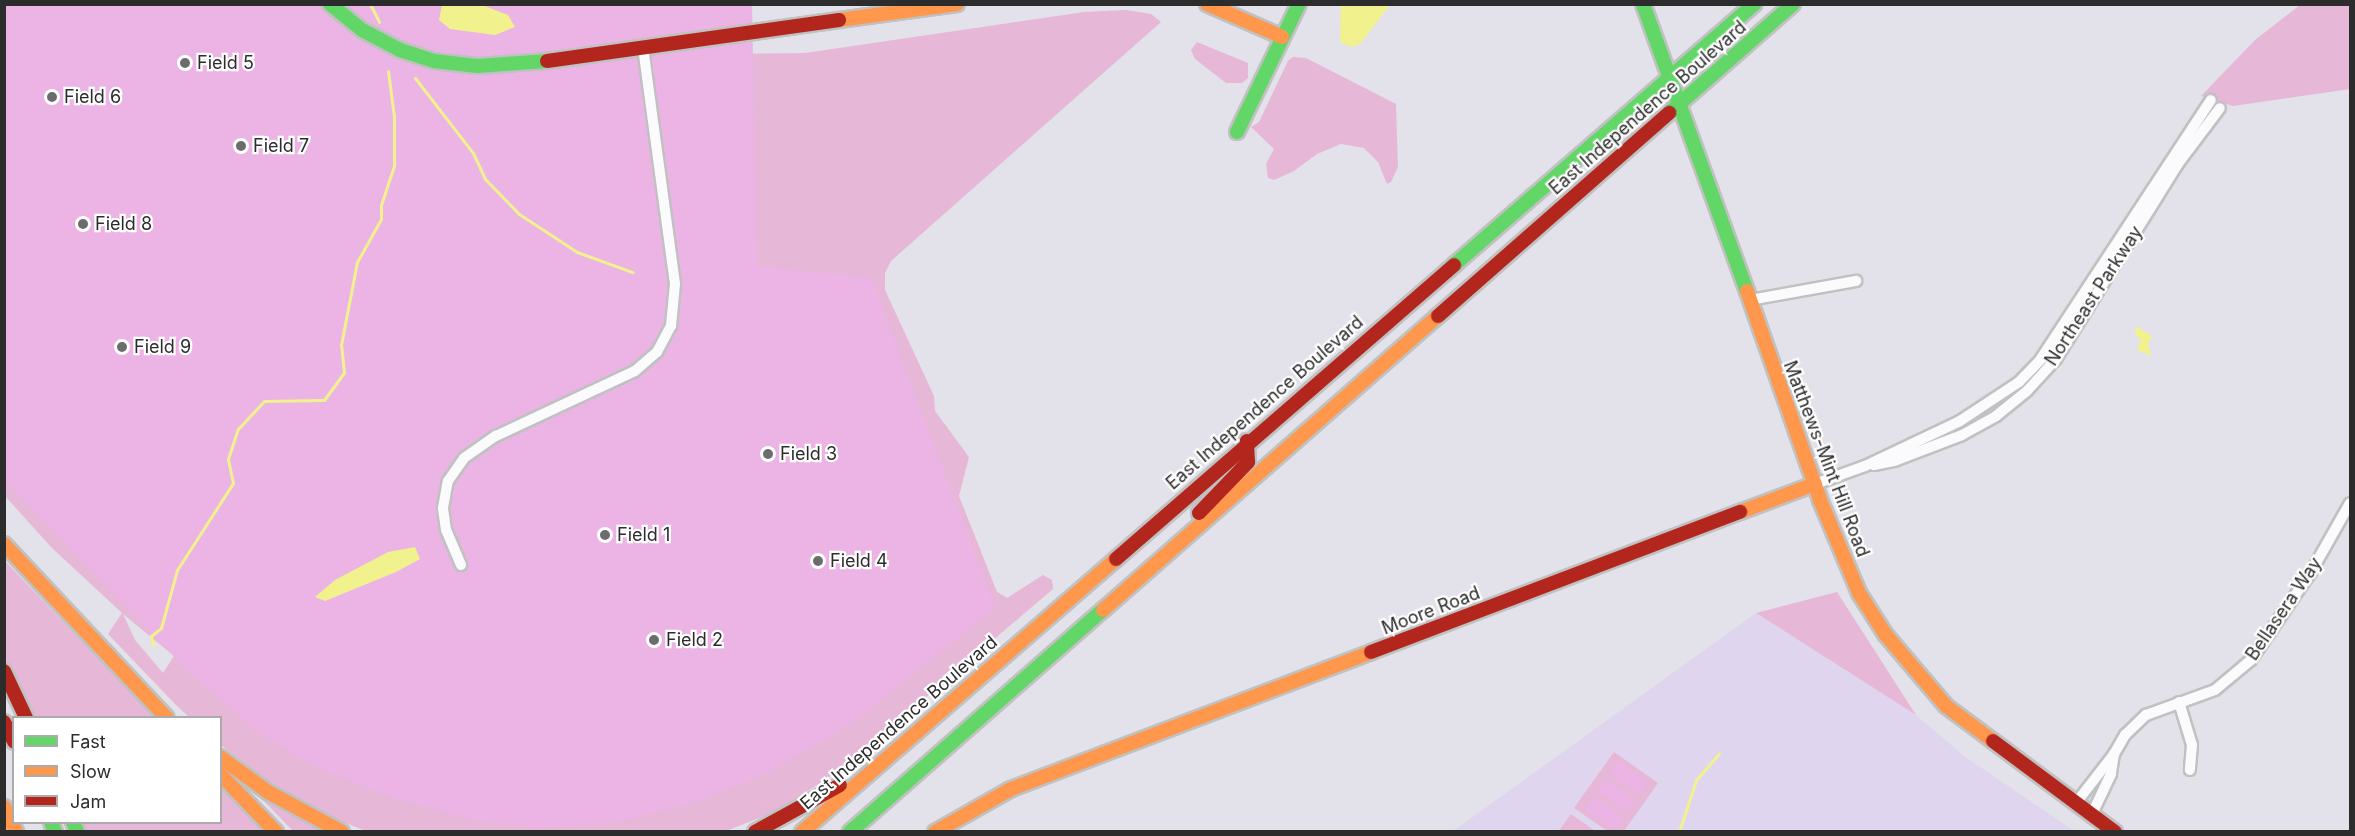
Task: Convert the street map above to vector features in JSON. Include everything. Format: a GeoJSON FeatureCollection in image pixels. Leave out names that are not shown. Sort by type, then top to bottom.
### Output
{"type":"FeatureCollection","features":[{"type":"Feature","properties":{"kind":"main road"},"geometry":{"type":"LineString","coordinates":[[330,4],[381,41],[450,64],[506,65],[957,4]]}},
{"type":"Feature","properties":{"kind":"main road"},"geometry":{"type":"LineString","coordinates":[[1207,4],[1282,37]]}},
{"type":"Feature","properties":{"kind":"main road"},"geometry":{"type":"LineString","coordinates":[[1237,132],[1299,4]]}},
{"type":"Feature","properties":{"kind":"main road","name":"Matthews-Mint Hill Road"},"geometry":{"type":"LineString","coordinates":[[1642,4],[1682,103],[1815,484],[1859,593],[1914,670],[1966,723],[2115,831]]}},
{"type":"Feature","properties":{"kind":"main road","name":"East Independence Boulevard"},"geometry":{"type":"LineString","coordinates":[[802,831],[1247,441],[1670,74],[1754,4]]}},
{"type":"Feature","properties":{"kind":"main road","name":"East Independence Boulevard"},"geometry":{"type":"LineString","coordinates":[[850,831],[1793,4]]}},
{"type":"Feature","properties":{"kind":"main road"},"geometry":{"type":"LineString","coordinates":[[1158,561],[1213,496],[1244,467],[1250,457],[1247,441]]}},
{"type":"Feature","properties":{"kind":"main road","name":"Moore Road"},"geometry":{"type":"LineString","coordinates":[[935,831],[990,799],[1060,771],[1815,484]]}},
{"type":"Feature","properties":{"kind":"main road"},"geometry":{"type":"LineString","coordinates":[[4,544],[156,707],[168,716]]}},
{"type":"Feature","properties":{"kind":"main road"},"geometry":{"type":"LineString","coordinates":[[4,671],[26,716]]}},
{"type":"Feature","properties":{"kind":"main road"},"geometry":{"type":"LineString","coordinates":[[4,722],[12,738]]}},
{"type":"Feature","properties":{"kind":"main road"},"geometry":{"type":"LineString","coordinates":[[755,831],[807,806],[888,756]]}},
{"type":"Feature","properties":{"kind":"main road"},"geometry":{"type":"LineString","coordinates":[[222,758],[268,792],[342,831]]}},
{"type":"Feature","properties":{"kind":"main road"},"geometry":{"type":"LineString","coordinates":[[222,776],[276,831]]}},
{"type":"Feature","properties":{"kind":"main road"},"geometry":{"type":"LineString","coordinates":[[860,831],[885,801]]}},
{"type":"Feature","properties":{"kind":"main road"},"geometry":{"type":"LineString","coordinates":[[4,807],[12,823]]}},
{"type":"Feature","properties":{"kind":"street"},"geometry":{"type":"LineString","coordinates":[[461,565],[446,530],[443,508],[448,481],[464,458],[496,436],[635,370],[657,352],[671,326],[675,284],[643,48]]}},
{"type":"Feature","properties":{"kind":"street","name":"Northeast Parkway"},"geometry":{"type":"LineString","coordinates":[[1815,484],[1865,466],[1960,421],[2024,377],[2040,360],[2211,100]]}},
{"type":"Feature","properties":{"kind":"street","name":"Northeast Parkway"},"geometry":{"type":"LineString","coordinates":[[1865,466],[1894,461],[1962,435],[1996,416],[2027,391],[2056,359],[2177,165],[2220,108]]}},
{"type":"Feature","properties":{"kind":"street"},"geometry":{"type":"LineString","coordinates":[[1750,300],[1856,281]]}},
{"type":"Feature","properties":{"kind":"street","name":"Bellasera Way"},"geometry":{"type":"LineString","coordinates":[[2076,803],[2138,721],[2179,702],[2215,690],[2251,660],[2306,579],[2350,503]]}},
{"type":"Feature","properties":{"kind":"street"},"geometry":{"type":"LineString","coordinates":[[2179,702],[2192,745],[2190,770]]}},
{"type":"Feature","properties":{"kind":"street","name":"Bellasera Way"},"geometry":{"type":"LineString","coordinates":[[2092,814],[2111,774],[2114,754]]}},
{"type":"Feature","properties":{"kind":"shaded area"},"geometry":{"type":"Polygon","coordinates":[[[1341,4],[1390,5],[1360,44],[1352,47],[1340,42],[1341,4]]]}},
{"type":"Feature","properties":{"kind":"shaded area"},"geometry":{"type":"Polygon","coordinates":[[[4,5],[752,5],[757,266],[871,278],[995,608],[852,723],[769,772],[706,799],[623,821],[541,828],[473,820],[387,796],[312,765],[261,734],[193,676],[5,480],[4,5]]]}},
{"type":"Feature","properties":{"kind":"shaded area"},"geometry":{"type":"Polygon","coordinates":[[[442,5],[482,5],[508,15],[515,27],[495,35],[450,29],[439,20],[442,5]]]}},
{"type":"Feature","properties":{"kind":"shaded area"},"geometry":{"type":"Polygon","coordinates":[[[2300,5],[2350,5],[2350,89],[2233,106],[2201,96],[2255,40],[2300,5]]]}},
{"type":"Feature","properties":{"kind":"shaded area"},"geometry":{"type":"Polygon","coordinates":[[[1126,10],[1151,14],[1161,22],[891,261],[885,273],[885,290],[934,396],[935,411],[969,457],[959,496],[997,592],[1007,598],[1043,575],[1052,580],[1053,589],[843,768],[777,811],[726,831],[366,831],[343,822],[278,788],[222,746],[222,716],[188,716],[176,705],[108,634],[122,613],[51,547],[5,496],[4,405],[753,288],[731,54],[805,53],[1084,12],[1126,10]],[[123,614],[135,640],[163,673],[174,656],[123,614]]]}},
{"type":"Feature","properties":{"kind":"shaded area"},"geometry":{"type":"Polygon","coordinates":[[[1197,42],[1248,63],[1248,78],[1242,83],[1226,83],[1195,59],[1191,50],[1197,42]]]}},
{"type":"Feature","properties":{"kind":"shaded area"},"geometry":{"type":"Polygon","coordinates":[[[1293,57],[1306,58],[1396,104],[1398,167],[1391,182],[1387,184],[1378,162],[1364,148],[1341,144],[1317,154],[1294,171],[1274,180],[1268,178],[1266,164],[1274,149],[1251,127],[1259,122],[1288,61],[1293,57]]]}},
{"type":"Feature","properties":{"kind":"shaded area"},"geometry":{"type":"Polygon","coordinates":[[[2137,327],[2152,336],[2148,344],[2151,356],[2137,350],[2141,340],[2134,333],[2137,327]]]}},
{"type":"Feature","properties":{"kind":"shaded area"},"geometry":{"type":"Polygon","coordinates":[[[415,547],[420,559],[396,572],[325,601],[315,597],[335,580],[388,552],[415,547]]]}},
{"type":"Feature","properties":{"kind":"shaded area"},"geometry":{"type":"Polygon","coordinates":[[[4,560],[154,716],[18,716],[5,688],[4,560]]]}},
{"type":"Feature","properties":{"kind":"shaded area"},"geometry":{"type":"Polygon","coordinates":[[[1837,592],[1916,715],[1756,613],[1837,592]]]}},
{"type":"Feature","properties":{"kind":"shaded area"},"geometry":{"type":"Polygon","coordinates":[[[1756,613],[1916,715],[1964,756],[2074,831],[1452,832],[1756,613]]]}},
{"type":"Feature","properties":{"kind":"shaded area"},"geometry":{"type":"Polygon","coordinates":[[[1614,752],[1658,783],[1624,831],[1607,831],[1574,808],[1614,752]]]}},
{"type":"Feature","properties":{"kind":"shaded area"},"geometry":{"type":"Polygon","coordinates":[[[1619,761],[1648,782],[1639,795],[1610,774],[1619,761]]]}},
{"type":"Feature","properties":{"kind":"shaded area"},"geometry":{"type":"Polygon","coordinates":[[[1607,779],[1635,799],[1625,812],[1598,792],[1607,779]]]}},
{"type":"Feature","properties":{"kind":"shaded area"},"geometry":{"type":"Polygon","coordinates":[[[222,789],[263,831],[70,832],[66,824],[222,824],[222,789]]]}},
{"type":"Feature","properties":{"kind":"shaded area"},"geometry":{"type":"Polygon","coordinates":[[[259,796],[325,831],[293,831],[259,796]]]}},
{"type":"Feature","properties":{"kind":"shaded area"},"geometry":{"type":"Polygon","coordinates":[[[1594,796],[1623,817],[1614,830],[1585,809],[1594,796]]]}},
{"type":"Feature","properties":{"kind":"shaded area"},"geometry":{"type":"Polygon","coordinates":[[[1571,814],[1595,831],[1558,832],[1571,814]]]}},
{"type":"Feature","properties":{"kind":"waterway"},"geometry":{"type":"LineString","coordinates":[[370,4],[379,22]]}},
{"type":"Feature","properties":{"kind":"waterway"},"geometry":{"type":"LineString","coordinates":[[153,645],[151,636],[161,628],[177,570],[233,483],[228,459],[238,429],[264,401],[324,400],[344,372],[341,345],[357,262],[381,219],[381,205],[394,166],[394,117],[388,71]]}},
{"type":"Feature","properties":{"kind":"waterway"},"geometry":{"type":"LineString","coordinates":[[415,78],[473,153],[485,179],[519,214],[577,252],[632,272]]}},
{"type":"Feature","properties":{"kind":"waterway"},"geometry":{"type":"LineString","coordinates":[[1679,832],[1696,780],[1719,754]]}},
{"type":"Feature","properties":{"kind":"traffic: fast"},"geometry":{"type":"LineString","coordinates":[[330,4],[362,30],[400,50],[434,61],[477,66],[547,61]]}},
{"type":"Feature","properties":{"kind":"traffic: fast"},"geometry":{"type":"LineString","coordinates":[[1237,132],[1299,4]]}},
{"type":"Feature","properties":{"kind":"traffic: fast"},"geometry":{"type":"LineString","coordinates":[[1643,4],[1747,291]]}},
{"type":"Feature","properties":{"kind":"traffic: fast"},"geometry":{"type":"LineString","coordinates":[[1454,265],[1754,4]]}},
{"type":"Feature","properties":{"kind":"traffic: fast"},"geometry":{"type":"LineString","coordinates":[[1669,113],[1793,4]]}},
{"type":"Feature","properties":{"kind":"traffic: fast"},"geometry":{"type":"LineString","coordinates":[[850,832],[1103,610]]}},
{"type":"Feature","properties":{"kind":"traffic: fast"},"geometry":{"type":"LineString","coordinates":[[52,824],[55,832]]}},
{"type":"Feature","properties":{"kind":"traffic: fast"},"geometry":{"type":"LineString","coordinates":[[74,824],[77,832]]}},
{"type":"Feature","properties":{"kind":"traffic: slow"},"geometry":{"type":"LineString","coordinates":[[839,20],[957,4]]}},
{"type":"Feature","properties":{"kind":"traffic: slow"},"geometry":{"type":"LineString","coordinates":[[1207,4],[1282,37]]}},
{"type":"Feature","properties":{"kind":"traffic: slow"},"geometry":{"type":"LineString","coordinates":[[1747,291],[1820,500],[1859,593],[1885,634],[1946,706],[1993,741]]}},
{"type":"Feature","properties":{"kind":"traffic: slow"},"geometry":{"type":"LineString","coordinates":[[1103,610],[1438,316]]}},
{"type":"Feature","properties":{"kind":"traffic: slow"},"geometry":{"type":"LineString","coordinates":[[1740,512],[1815,484]]}},
{"type":"Feature","properties":{"kind":"traffic: slow"},"geometry":{"type":"LineString","coordinates":[[4,544],[165,716]]}},
{"type":"Feature","properties":{"kind":"traffic: slow"},"geometry":{"type":"LineString","coordinates":[[802,832],[1116,559]]}},
{"type":"Feature","properties":{"kind":"traffic: slow"},"geometry":{"type":"LineString","coordinates":[[935,832],[1011,789],[1371,652]]}},
{"type":"Feature","properties":{"kind":"traffic: slow"},"geometry":{"type":"LineString","coordinates":[[222,758],[268,792],[342,832]]}},
{"type":"Feature","properties":{"kind":"traffic: slow"},"geometry":{"type":"LineString","coordinates":[[222,776],[276,832]]}},
{"type":"Feature","properties":{"kind":"traffic: slow"},"geometry":{"type":"LineString","coordinates":[[4,807],[12,824]]}},
{"type":"Feature","properties":{"kind":"traffic: slow"},"geometry":{"type":"LineString","coordinates":[[12,824],[16,832]]}},
{"type":"Feature","properties":{"kind":"traffic: jam"},"geometry":{"type":"LineString","coordinates":[[547,61],[839,20]]}},
{"type":"Feature","properties":{"kind":"traffic: jam"},"geometry":{"type":"LineString","coordinates":[[1438,316],[1669,113]]}},
{"type":"Feature","properties":{"kind":"traffic: jam"},"geometry":{"type":"LineString","coordinates":[[1116,559],[1454,265]]}},
{"type":"Feature","properties":{"kind":"traffic: jam"},"geometry":{"type":"LineString","coordinates":[[1199,513],[1248,462],[1247,441]]}},
{"type":"Feature","properties":{"kind":"traffic: jam"},"geometry":{"type":"LineString","coordinates":[[1371,652],[1740,512]]}},
{"type":"Feature","properties":{"kind":"traffic: jam"},"geometry":{"type":"LineString","coordinates":[[4,671],[25,716]]}},
{"type":"Feature","properties":{"kind":"traffic: jam"},"geometry":{"type":"LineString","coordinates":[[4,722],[12,738]]}},
{"type":"Feature","properties":{"kind":"traffic: jam"},"geometry":{"type":"LineString","coordinates":[[1993,741],[2115,832]]}},
{"type":"Feature","properties":{"kind":"traffic: jam"},"geometry":{"type":"LineString","coordinates":[[755,832],[840,785]]}},
{"type":"Feature","properties":{"kind":"place","name":"Field 5"},"geometry":{"type":"Point","coordinates":[185,63]}},
{"type":"Feature","properties":{"kind":"place","name":"Field 6"},"geometry":{"type":"Point","coordinates":[52,97]}},
{"type":"Feature","properties":{"kind":"place","name":"Field 7"},"geometry":{"type":"Point","coordinates":[241,146]}},
{"type":"Feature","properties":{"kind":"place","name":"Field 8"},"geometry":{"type":"Point","coordinates":[83,224]}},
{"type":"Feature","properties":{"kind":"place","name":"Field 9"},"geometry":{"type":"Point","coordinates":[122,347]}},
{"type":"Feature","properties":{"kind":"place","name":"Field 3"},"geometry":{"type":"Point","coordinates":[768,454]}},
{"type":"Feature","properties":{"kind":"place","name":"Field 1"},"geometry":{"type":"Point","coordinates":[605,535]}},
{"type":"Feature","properties":{"kind":"place","name":"Field 4"},"geometry":{"type":"Point","coordinates":[818,561]}},
{"type":"Feature","properties":{"kind":"place","name":"Field 2"},"geometry":{"type":"Point","coordinates":[654,640]}}]}
